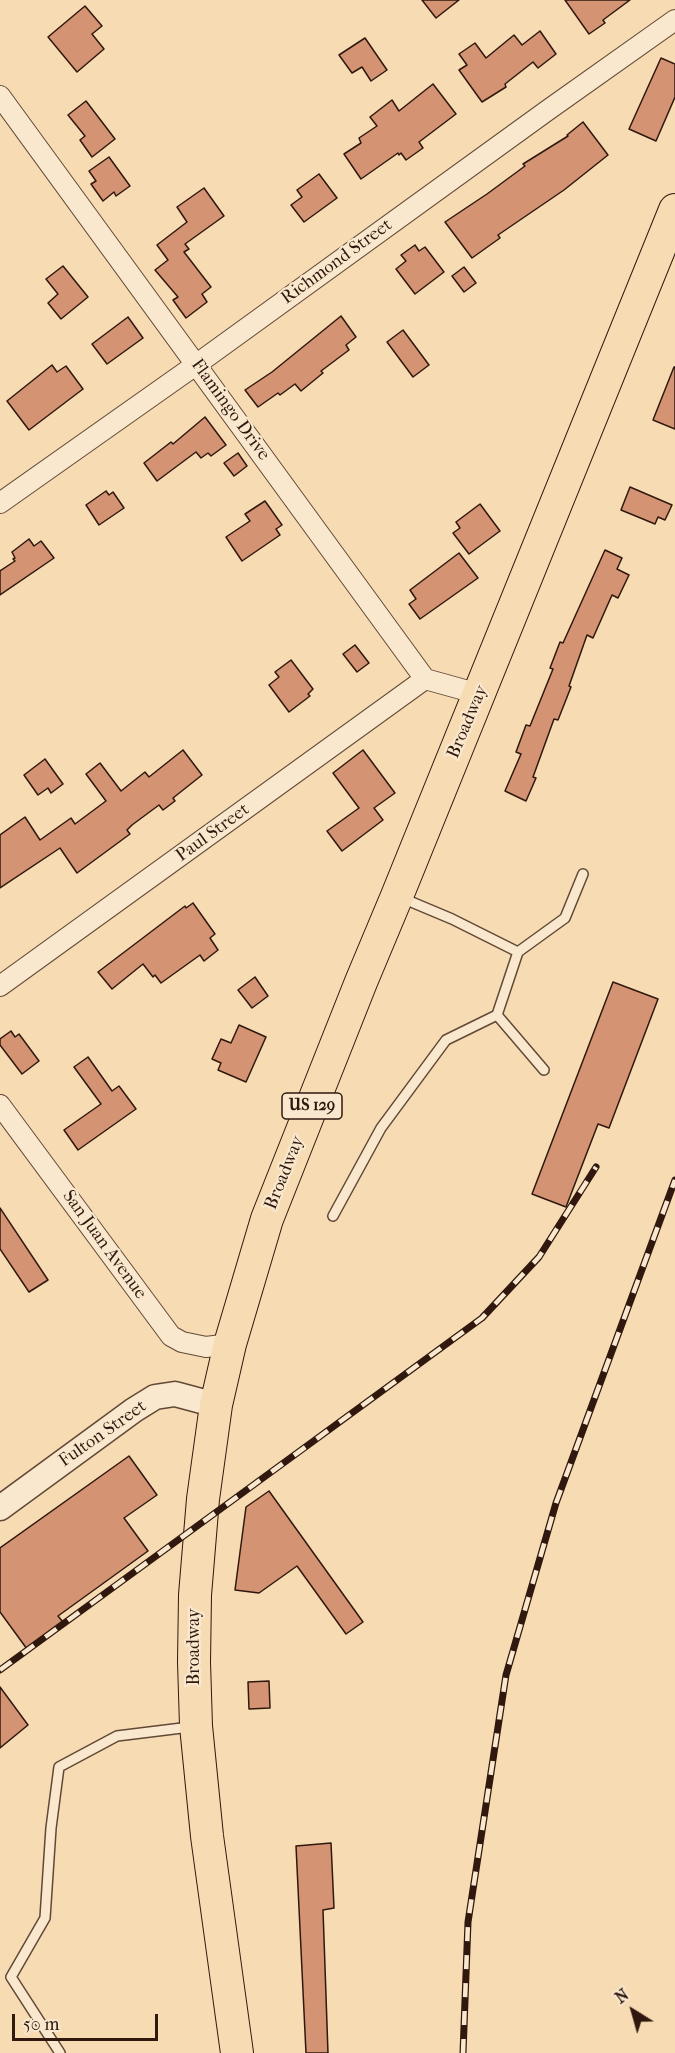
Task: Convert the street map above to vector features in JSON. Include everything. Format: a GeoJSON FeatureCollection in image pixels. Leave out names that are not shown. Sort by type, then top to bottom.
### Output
{"type":"FeatureCollection","features":[{"type":"Feature","properties":{"kind":"main road","name":"Broadway"},"geometry":{"type":"LineString","coordinates":[[237,2053],[207,1836],[196,1726],[194,1662],[195,1595],[203,1499],[216,1405],[230,1344],[267,1219],[675,210]]}},
{"type":"Feature","properties":{"kind":"street","name":"Richmond Street"},"geometry":{"type":"LineString","coordinates":[[0,503],[675,20]]}},
{"type":"Feature","properties":{"kind":"street","name":"Flamingo Drive"},"geometry":{"type":"LineString","coordinates":[[0,96],[425,679]]}},
{"type":"Feature","properties":{"kind":"street"},"geometry":{"type":"LineString","coordinates":[[425,679],[479,694]]}},
{"type":"Feature","properties":{"kind":"street","name":"Paul Street"},"geometry":{"type":"LineString","coordinates":[[0,987],[425,679]]}},
{"type":"Feature","properties":{"kind":"street","name":"San Juan Avenue"},"geometry":{"type":"LineString","coordinates":[[0,1105],[171,1336],[182,1342],[206,1347],[230,1344]]}},
{"type":"Feature","properties":{"kind":"street","name":"Fulton Street"},"geometry":{"type":"LineString","coordinates":[[0,1508],[155,1397],[175,1394],[216,1405]]}},
{"type":"Feature","properties":{"kind":"lane"},"geometry":{"type":"LineString","coordinates":[[333,1216],[381,1128],[447,1040],[497,1015],[518,952],[565,918],[583,874]]}},
{"type":"Feature","properties":{"kind":"lane"},"geometry":{"type":"LineString","coordinates":[[397,896],[452,919],[518,952]]}},
{"type":"Feature","properties":{"kind":"lane"},"geometry":{"type":"LineString","coordinates":[[497,1015],[544,1070]]}},
{"type":"Feature","properties":{"kind":"lane"},"geometry":{"type":"LineString","coordinates":[[60,2053],[10,1977],[45,1918],[51,1828],[59,1767],[117,1736],[196,1726]]}},
{"type":"Feature","properties":{"kind":"building"},"geometry":{"type":"Polygon","coordinates":[[[422,0],[459,0],[436,18],[422,0]]]}},
{"type":"Feature","properties":{"kind":"building"},"geometry":{"type":"Polygon","coordinates":[[[565,0],[630,0],[603,20],[605,23],[589,34],[565,0]]]}},
{"type":"Feature","properties":{"kind":"building"},"geometry":{"type":"Polygon","coordinates":[[[85,6],[102,26],[92,34],[104,49],[77,72],[48,37],[85,6]]]}},
{"type":"Feature","properties":{"kind":"building"},"geometry":{"type":"Polygon","coordinates":[[[540,31],[556,54],[538,68],[533,62],[505,84],[506,87],[482,102],[459,70],[467,65],[459,54],[475,43],[486,58],[514,35],[522,45],[540,31]]]}},
{"type":"Feature","properties":{"kind":"building"},"geometry":{"type":"Polygon","coordinates":[[[365,38],[387,70],[371,81],[362,67],[352,73],[339,55],[365,38]]]}},
{"type":"Feature","properties":{"kind":"building"},"geometry":{"type":"Polygon","coordinates":[[[661,58],[675,64],[675,97],[656,141],[629,129],[661,58]]]}},
{"type":"Feature","properties":{"kind":"building"},"geometry":{"type":"Polygon","coordinates":[[[433,84],[456,114],[419,142],[423,148],[406,160],[401,153],[399,155],[398,153],[361,179],[344,154],[361,143],[359,138],[377,126],[370,117],[392,100],[399,111],[433,84]]]}},
{"type":"Feature","properties":{"kind":"building"},"geometry":{"type":"Polygon","coordinates":[[[86,101],[115,139],[92,157],[80,140],[85,136],[68,115],[86,101]]]}},
{"type":"Feature","properties":{"kind":"building"},"geometry":{"type":"Polygon","coordinates":[[[583,122],[608,155],[564,190],[498,235],[500,238],[472,258],[445,222],[525,166],[523,164],[568,136],[583,122]]]}},
{"type":"Feature","properties":{"kind":"building"},"geometry":{"type":"Polygon","coordinates":[[[109,157],[130,186],[116,196],[114,192],[103,201],[91,184],[96,181],[89,171],[109,157]]]}},
{"type":"Feature","properties":{"kind":"building"},"geometry":{"type":"Polygon","coordinates":[[[319,174],[337,198],[304,222],[291,205],[302,197],[297,190],[319,174]]]}},
{"type":"Feature","properties":{"kind":"building"},"geometry":{"type":"Polygon","coordinates":[[[204,188],[224,216],[185,244],[189,249],[184,252],[211,287],[202,294],[207,302],[186,318],[173,300],[178,297],[155,270],[168,260],[157,245],[187,222],[177,207],[204,188]]]}},
{"type":"Feature","properties":{"kind":"building"},"geometry":{"type":"Polygon","coordinates":[[[415,245],[419,251],[425,247],[444,272],[415,294],[396,269],[406,261],[401,255],[415,245]]]}},
{"type":"Feature","properties":{"kind":"building"},"geometry":{"type":"Polygon","coordinates":[[[63,266],[88,297],[61,319],[48,303],[58,294],[46,279],[63,266]]]}},
{"type":"Feature","properties":{"kind":"building"},"geometry":{"type":"Polygon","coordinates":[[[464,267],[476,283],[464,292],[452,276],[464,267]]]}},
{"type":"Feature","properties":{"kind":"building"},"geometry":{"type":"Polygon","coordinates":[[[341,316],[356,337],[346,345],[349,350],[321,371],[323,373],[301,391],[295,384],[258,407],[245,390],[272,372],[341,316]]]}},
{"type":"Feature","properties":{"kind":"building"},"geometry":{"type":"Polygon","coordinates":[[[128,317],[143,338],[107,364],[92,344],[128,317]]]}},
{"type":"Feature","properties":{"kind":"building"},"geometry":{"type":"Polygon","coordinates":[[[403,330],[429,365],[413,377],[387,342],[403,330]]]}},
{"type":"Feature","properties":{"kind":"building"},"geometry":{"type":"Polygon","coordinates":[[[52,365],[57,372],[66,366],[83,389],[29,430],[7,401],[52,365]]]}},
{"type":"Feature","properties":{"kind":"building"},"geometry":{"type":"Polygon","coordinates":[[[675,367],[675,429],[653,420],[675,367]]]}},
{"type":"Feature","properties":{"kind":"building"},"geometry":{"type":"Polygon","coordinates":[[[205,417],[226,445],[211,456],[208,453],[201,458],[196,452],[157,481],[144,463],[171,442],[173,444],[205,417]]]}},
{"type":"Feature","properties":{"kind":"building"},"geometry":{"type":"Polygon","coordinates":[[[238,453],[247,466],[234,476],[224,463],[238,453]]]}},
{"type":"Feature","properties":{"kind":"building"},"geometry":{"type":"Polygon","coordinates":[[[630,487],[672,505],[665,520],[658,517],[655,524],[621,510],[630,487]]]}},
{"type":"Feature","properties":{"kind":"building"},"geometry":{"type":"Polygon","coordinates":[[[106,491],[109,495],[113,492],[124,508],[99,525],[86,505],[106,491]]]}},
{"type":"Feature","properties":{"kind":"building"},"geometry":{"type":"Polygon","coordinates":[[[265,501],[282,525],[276,529],[280,535],[242,561],[226,537],[250,521],[245,514],[265,501]]]}},
{"type":"Feature","properties":{"kind":"building"},"geometry":{"type":"Polygon","coordinates":[[[480,504],[500,531],[469,554],[453,533],[460,528],[456,522],[480,504]]]}},
{"type":"Feature","properties":{"kind":"building"},"geometry":{"type":"Polygon","coordinates":[[[29,539],[34,546],[41,541],[54,558],[0,595],[0,571],[15,561],[12,552],[29,539]]]}},
{"type":"Feature","properties":{"kind":"building"},"geometry":{"type":"Polygon","coordinates":[[[605,550],[622,558],[617,569],[629,575],[618,598],[612,595],[593,638],[587,635],[569,686],[571,687],[558,720],[554,719],[533,777],[536,778],[526,801],[505,791],[521,754],[516,752],[526,725],[530,726],[553,669],[550,668],[560,642],[563,643],[605,550]]]}},
{"type":"Feature","properties":{"kind":"building"},"geometry":{"type":"Polygon","coordinates":[[[459,553],[478,578],[420,619],[409,604],[416,599],[410,590],[459,553]]]}},
{"type":"Feature","properties":{"kind":"building"},"geometry":{"type":"Polygon","coordinates":[[[355,645],[369,663],[357,672],[343,654],[355,645]]]}},
{"type":"Feature","properties":{"kind":"building"},"geometry":{"type":"Polygon","coordinates":[[[291,660],[313,689],[308,694],[310,696],[289,712],[269,685],[279,677],[275,672],[291,660]]]}},
{"type":"Feature","properties":{"kind":"building"},"geometry":{"type":"Polygon","coordinates":[[[183,750],[202,775],[173,798],[175,801],[163,810],[159,805],[127,830],[130,834],[77,873],[60,848],[0,888],[0,835],[25,817],[40,840],[71,818],[75,824],[106,801],[86,774],[100,763],[121,791],[145,772],[149,777],[183,750]]]}},
{"type":"Feature","properties":{"kind":"building"},"geometry":{"type":"Polygon","coordinates":[[[363,750],[395,793],[374,808],[383,820],[342,851],[327,831],[359,808],[333,773],[363,750]]]}},
{"type":"Feature","properties":{"kind":"building"},"geometry":{"type":"Polygon","coordinates":[[[45,759],[63,784],[51,793],[48,788],[38,795],[24,775],[45,759]]]}},
{"type":"Feature","properties":{"kind":"building"},"geometry":{"type":"Polygon","coordinates":[[[193,903],[215,934],[210,938],[218,950],[204,961],[200,955],[161,983],[143,964],[112,989],[98,972],[185,906],[186,908],[193,903]]]}},
{"type":"Feature","properties":{"kind":"building"},"geometry":{"type":"Polygon","coordinates":[[[255,977],[268,996],[252,1008],[238,990],[255,977]]]}},
{"type":"Feature","properties":{"kind":"building"},"geometry":{"type":"Polygon","coordinates":[[[613,982],[658,999],[609,1128],[598,1124],[566,1207],[532,1194],[613,982]]]}},
{"type":"Feature","properties":{"kind":"building"},"geometry":{"type":"Polygon","coordinates":[[[239,1025],[266,1037],[246,1082],[218,1070],[221,1063],[212,1059],[221,1039],[231,1043],[239,1025]]]}},
{"type":"Feature","properties":{"kind":"building"},"geometry":{"type":"Polygon","coordinates":[[[11,1031],[15,1037],[19,1034],[39,1061],[22,1074],[0,1045],[0,1039],[11,1031]]]}},
{"type":"Feature","properties":{"kind":"building"},"geometry":{"type":"Polygon","coordinates":[[[88,1057],[112,1091],[119,1086],[136,1109],[78,1150],[64,1130],[101,1104],[74,1067],[88,1057]]]}},
{"type":"Feature","properties":{"kind":"building"},"geometry":{"type":"Polygon","coordinates":[[[0,1208],[48,1280],[29,1292],[0,1249],[0,1208]]]}},
{"type":"Feature","properties":{"kind":"building"},"geometry":{"type":"Polygon","coordinates":[[[129,1456],[157,1495],[124,1518],[148,1551],[58,1616],[63,1622],[27,1649],[0,1612],[0,1548],[129,1456]]]}},
{"type":"Feature","properties":{"kind":"building"},"geometry":{"type":"Polygon","coordinates":[[[269,1491],[363,1622],[346,1634],[297,1566],[259,1593],[235,1590],[246,1507],[269,1491]]]}},
{"type":"Feature","properties":{"kind":"building"},"geometry":{"type":"Polygon","coordinates":[[[269,1681],[270,1708],[249,1709],[248,1682],[269,1681]]]}},
{"type":"Feature","properties":{"kind":"building"},"geometry":{"type":"Polygon","coordinates":[[[0,1687],[28,1725],[0,1748],[0,1687]]]}},
{"type":"Feature","properties":{"kind":"building"},"geometry":{"type":"Polygon","coordinates":[[[331,1843],[334,1908],[323,1910],[328,2053],[306,2053],[296,1846],[331,1843]]]}},
{"type":"Feature","properties":{"kind":"railway"},"geometry":{"type":"LineString","coordinates":[[0,1670],[482,1318],[539,1257],[596,1167]]}},
{"type":"Feature","properties":{"kind":"railway"},"geometry":{"type":"LineString","coordinates":[[463,2053],[468,1922],[506,1675],[556,1503],[675,1180]]}}]}
